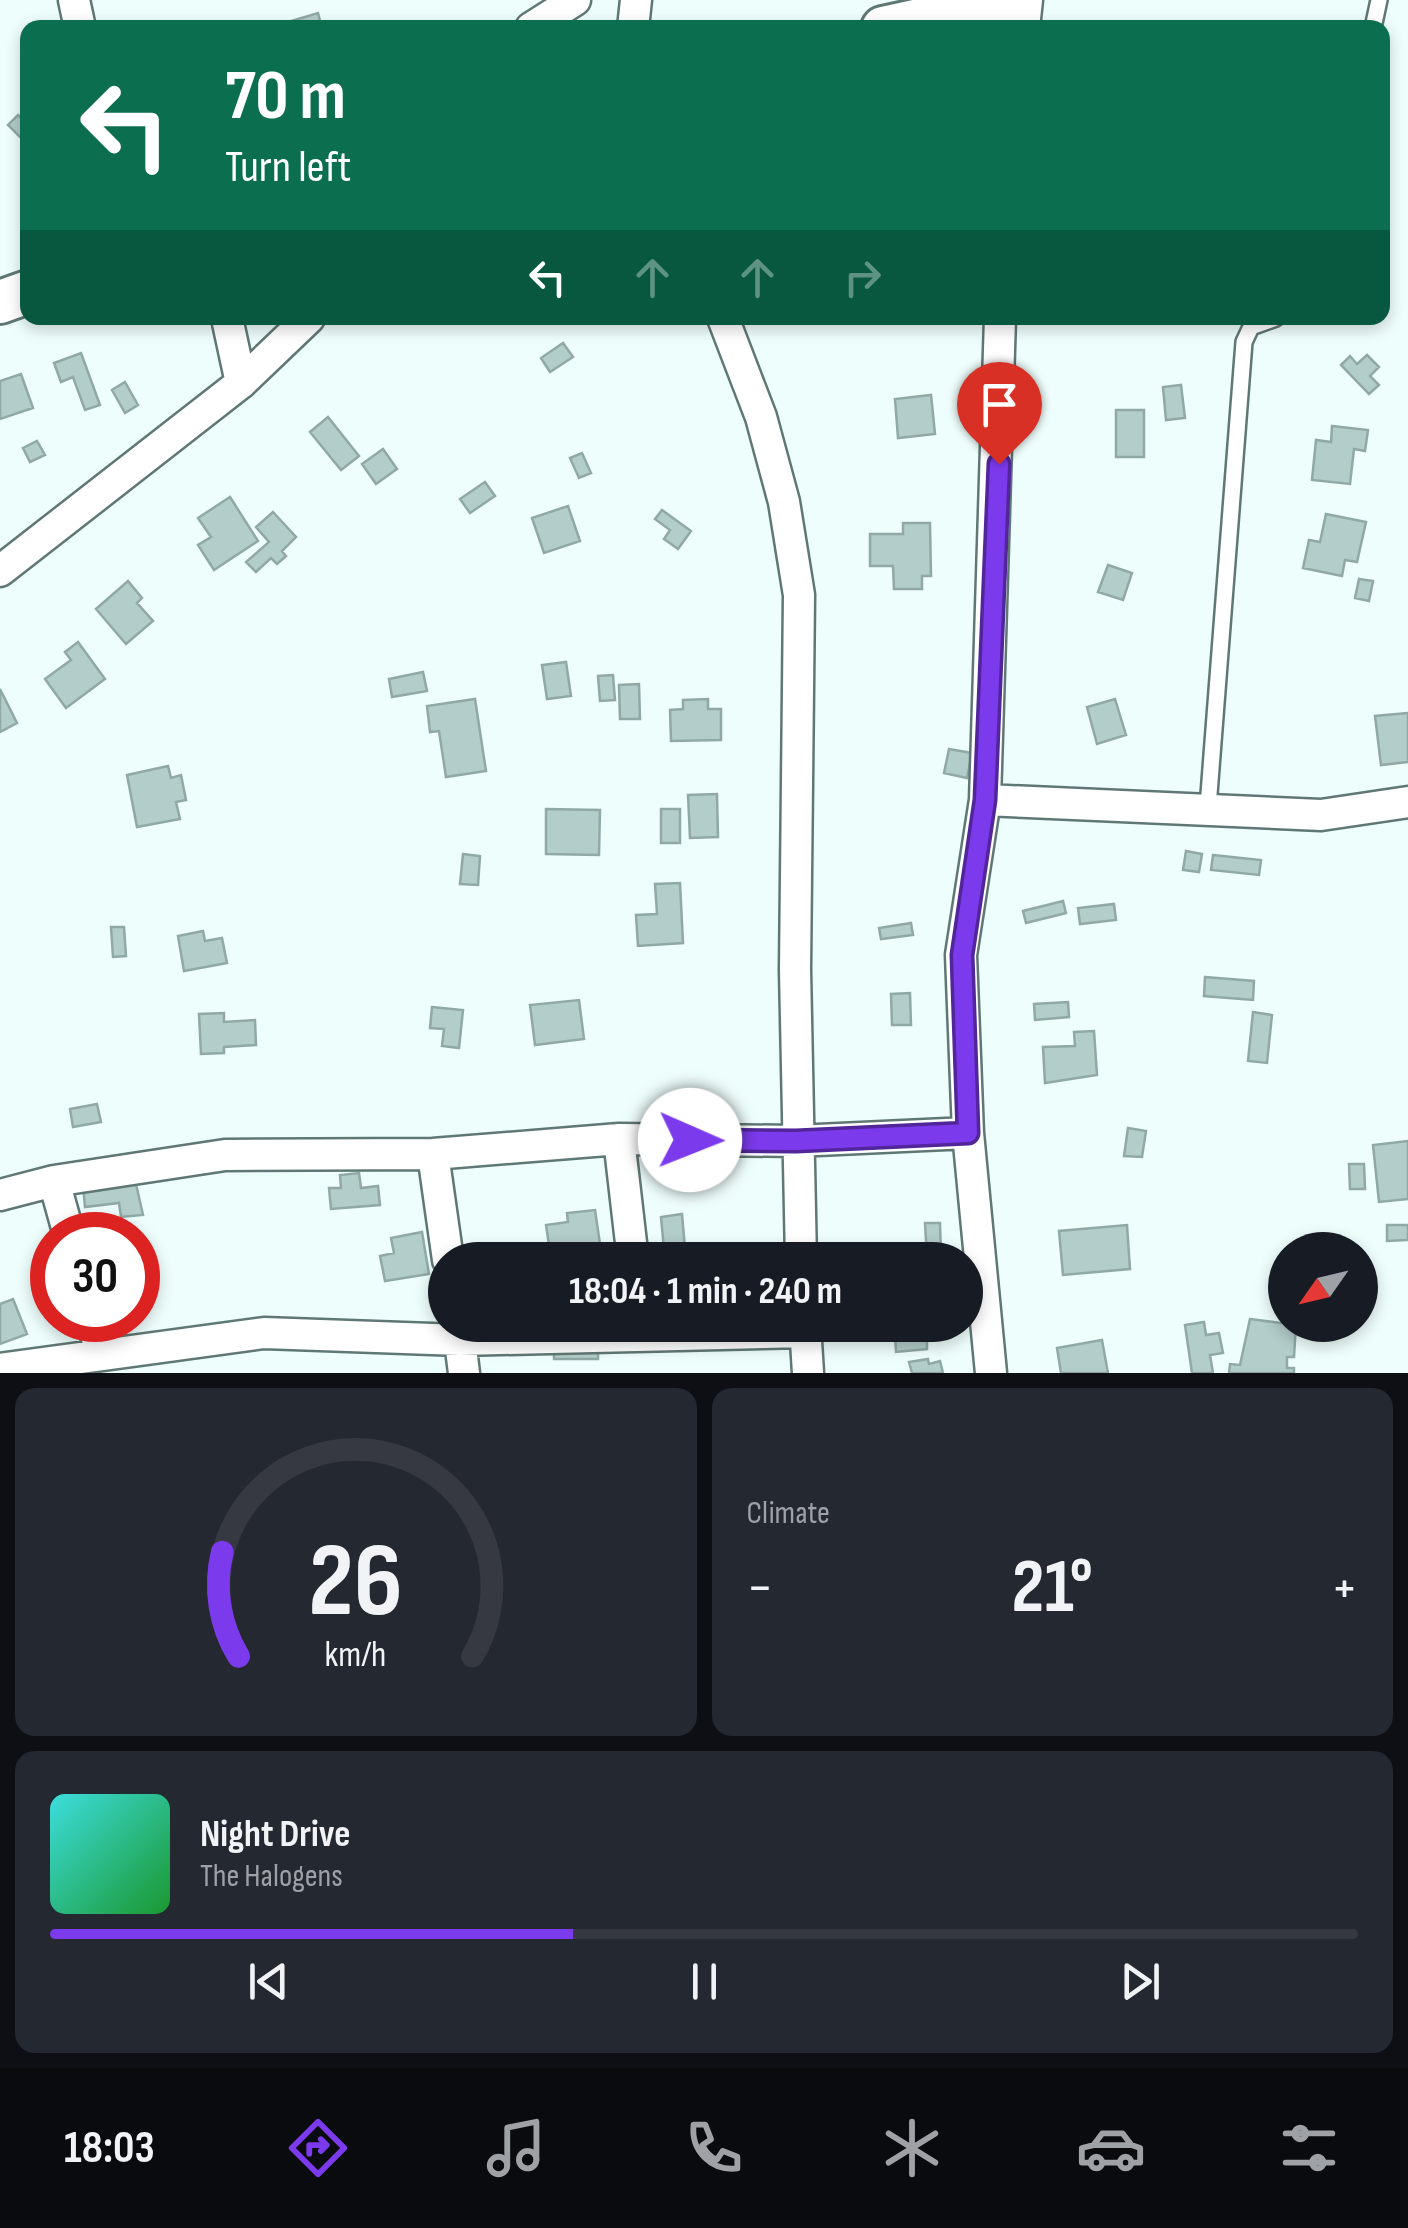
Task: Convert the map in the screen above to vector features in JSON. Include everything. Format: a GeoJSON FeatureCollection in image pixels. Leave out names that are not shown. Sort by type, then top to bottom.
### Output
{"type":"FeatureCollection","features":[{"type":"Feature","properties":{"kind":"main road"},"geometry":{"type":"LineString","coordinates":[[900,20],[923,9],[1011,0]]}},
{"type":"Feature","properties":{"kind":"street"},"geometry":{"type":"LineString","coordinates":[[544,20],[575,0]]}},
{"type":"Feature","properties":{"kind":"street"},"geometry":{"type":"LineString","coordinates":[[228,325],[241,383]]}},
{"type":"Feature","properties":{"kind":"street"},"geometry":{"type":"LineString","coordinates":[[0,571],[241,383],[301,325]]}},
{"type":"Feature","properties":{"kind":"street"},"geometry":{"type":"LineString","coordinates":[[726,325],[766,434],[784,502],[799,595],[796,1141],[800,1242]]}},
{"type":"Feature","properties":{"kind":"street"},"geometry":{"type":"LineString","coordinates":[[991,1373],[968,1133],[962,955],[985,800],[1000,325]]}},
{"type":"Feature","properties":{"kind":"street"},"geometry":{"type":"LineString","coordinates":[[985,800],[1321,814],[1408,802]]}},
{"type":"Feature","properties":{"kind":"street"},"geometry":{"type":"LineString","coordinates":[[0,1195],[54,1180],[226,1155],[432,1154],[619,1138],[796,1141],[968,1133]]}},
{"type":"Feature","properties":{"kind":"street"},"geometry":{"type":"LineString","coordinates":[[619,1138],[630,1242]]}},
{"type":"Feature","properties":{"kind":"street"},"geometry":{"type":"LineString","coordinates":[[432,1154],[445,1242]]}},
{"type":"Feature","properties":{"kind":"street"},"geometry":{"type":"LineString","coordinates":[[54,1180],[62,1212]]}},
{"type":"Feature","properties":{"kind":"street"},"geometry":{"type":"LineString","coordinates":[[0,1370],[264,1334],[428,1332]]}},
{"type":"Feature","properties":{"kind":"street"},"geometry":{"type":"LineString","coordinates":[[98,1342],[101,1354]]}},
{"type":"Feature","properties":{"kind":"street"},"geometry":{"type":"LineString","coordinates":[[460,1342],[464,1373]]}},
{"type":"Feature","properties":{"kind":"street"},"geometry":{"type":"LineString","coordinates":[[806,1342],[808,1373]]}},
{"type":"Feature","properties":{"kind":"lane"},"geometry":{"type":"LineString","coordinates":[[1208,807],[1244,342],[1257,325]]}},
{"type":"Feature","properties":{"kind":"building"},"geometry":{"type":"Polygon","coordinates":[[[318,13],[320,20],[295,20],[318,13]]]}},
{"type":"Feature","properties":{"kind":"building"},"geometry":{"type":"Polygon","coordinates":[[[18,115],[20,137],[8,125],[18,115]]]}},
{"type":"Feature","properties":{"kind":"building"},"geometry":{"type":"Polygon","coordinates":[[[563,343],[573,357],[550,372],[541,358],[563,343]]]}},
{"type":"Feature","properties":{"kind":"building"},"geometry":{"type":"Polygon","coordinates":[[[81,353],[100,405],[85,410],[73,377],[61,382],[54,363],[81,353]]]}},
{"type":"Feature","properties":{"kind":"building"},"geometry":{"type":"Polygon","coordinates":[[[1367,355],[1379,367],[1370,376],[1379,385],[1369,394],[1341,365],[1350,356],[1357,364],[1367,355]]]}},
{"type":"Feature","properties":{"kind":"building"},"geometry":{"type":"Polygon","coordinates":[[[21,374],[33,408],[0,419],[0,381],[21,374]]]}},
{"type":"Feature","properties":{"kind":"building"},"geometry":{"type":"Polygon","coordinates":[[[125,382],[138,405],[125,413],[112,390],[125,382]]]}},
{"type":"Feature","properties":{"kind":"building"},"geometry":{"type":"Polygon","coordinates":[[[1181,385],[1185,418],[1166,420],[1163,387],[1181,385]]]}},
{"type":"Feature","properties":{"kind":"building"},"geometry":{"type":"Polygon","coordinates":[[[931,395],[935,434],[898,438],[895,399],[931,395]]]}},
{"type":"Feature","properties":{"kind":"building"},"geometry":{"type":"Polygon","coordinates":[[[1116,410],[1144,410],[1144,457],[1116,457],[1116,410]]]}},
{"type":"Feature","properties":{"kind":"building"},"geometry":{"type":"Polygon","coordinates":[[[328,417],[359,456],[341,470],[310,432],[328,417]]]}},
{"type":"Feature","properties":{"kind":"building"},"geometry":{"type":"Polygon","coordinates":[[[1332,426],[1368,430],[1365,451],[1354,449],[1350,484],[1312,480],[1316,440],[1331,442],[1332,426]]]}},
{"type":"Feature","properties":{"kind":"building"},"geometry":{"type":"Polygon","coordinates":[[[37,441],[45,455],[30,462],[23,448],[37,441]]]}},
{"type":"Feature","properties":{"kind":"building"},"geometry":{"type":"Polygon","coordinates":[[[383,449],[397,469],[376,484],[362,464],[383,449]]]}},
{"type":"Feature","properties":{"kind":"building"},"geometry":{"type":"Polygon","coordinates":[[[582,453],[591,473],[579,478],[570,458],[582,453]]]}},
{"type":"Feature","properties":{"kind":"building"},"geometry":{"type":"Polygon","coordinates":[[[485,482],[495,496],[470,513],[460,499],[485,482]]]}},
{"type":"Feature","properties":{"kind":"building"},"geometry":{"type":"Polygon","coordinates":[[[230,497],[258,541],[214,570],[198,545],[211,537],[198,518],[230,497]]]}},
{"type":"Feature","properties":{"kind":"building"},"geometry":{"type":"Polygon","coordinates":[[[568,506],[580,541],[544,553],[532,518],[568,506]]]}},
{"type":"Feature","properties":{"kind":"building"},"geometry":{"type":"Polygon","coordinates":[[[662,510],[691,531],[678,549],[664,539],[670,530],[655,519],[662,510]]]}},
{"type":"Feature","properties":{"kind":"building"},"geometry":{"type":"Polygon","coordinates":[[[273,512],[296,537],[282,551],[286,556],[277,564],[271,558],[256,572],[246,562],[269,542],[256,527],[273,512]]]}},
{"type":"Feature","properties":{"kind":"building"},"geometry":{"type":"Polygon","coordinates":[[[1326,514],[1366,522],[1357,562],[1345,560],[1342,576],[1303,568],[1309,540],[1320,542],[1326,514]]]}},
{"type":"Feature","properties":{"kind":"building"},"geometry":{"type":"Polygon","coordinates":[[[903,523],[930,523],[931,576],[922,576],[922,589],[894,589],[893,566],[870,566],[870,534],[903,534],[903,523]]]}},
{"type":"Feature","properties":{"kind":"building"},"geometry":{"type":"Polygon","coordinates":[[[1108,565],[1132,573],[1123,600],[1098,592],[1108,565]]]}},
{"type":"Feature","properties":{"kind":"building"},"geometry":{"type":"Polygon","coordinates":[[[1359,579],[1373,581],[1369,601],[1355,598],[1359,579]]]}},
{"type":"Feature","properties":{"kind":"building"},"geometry":{"type":"Polygon","coordinates":[[[128,581],[142,598],[137,603],[153,621],[126,644],[96,609],[128,581]]]}},
{"type":"Feature","properties":{"kind":"building"},"geometry":{"type":"Polygon","coordinates":[[[78,642],[105,679],[66,708],[45,679],[71,660],[65,652],[78,642]]]}},
{"type":"Feature","properties":{"kind":"building"},"geometry":{"type":"Polygon","coordinates":[[[566,662],[571,696],[547,699],[542,665],[566,662]]]}},
{"type":"Feature","properties":{"kind":"building"},"geometry":{"type":"Polygon","coordinates":[[[423,672],[427,691],[392,697],[389,679],[423,672]]]}},
{"type":"Feature","properties":{"kind":"building"},"geometry":{"type":"Polygon","coordinates":[[[613,675],[615,700],[600,701],[598,676],[613,675]]]}},
{"type":"Feature","properties":{"kind":"building"},"geometry":{"type":"Polygon","coordinates":[[[639,684],[640,719],[620,719],[619,685],[639,684]]]}},
{"type":"Feature","properties":{"kind":"building"},"geometry":{"type":"Polygon","coordinates":[[[0,689],[17,723],[0,732],[0,689]]]}},
{"type":"Feature","properties":{"kind":"building"},"geometry":{"type":"Polygon","coordinates":[[[475,699],[486,771],[446,777],[439,731],[430,732],[427,706],[475,699]]]}},
{"type":"Feature","properties":{"kind":"building"},"geometry":{"type":"Polygon","coordinates":[[[708,699],[708,709],[721,709],[721,740],[671,741],[670,710],[683,709],[683,700],[708,699]]]}},
{"type":"Feature","properties":{"kind":"building"},"geometry":{"type":"Polygon","coordinates":[[[1115,699],[1126,735],[1097,744],[1087,707],[1115,699]]]}},
{"type":"Feature","properties":{"kind":"building"},"geometry":{"type":"Polygon","coordinates":[[[1408,713],[1408,762],[1381,765],[1375,716],[1408,713]]]}},
{"type":"Feature","properties":{"kind":"building"},"geometry":{"type":"Polygon","coordinates":[[[949,749],[972,753],[967,778],[944,773],[949,749]]]}},
{"type":"Feature","properties":{"kind":"building"},"geometry":{"type":"Polygon","coordinates":[[[168,766],[171,778],[181,775],[186,800],[176,802],[180,819],[137,827],[127,775],[168,766]]]}},
{"type":"Feature","properties":{"kind":"building"},"geometry":{"type":"Polygon","coordinates":[[[717,794],[718,837],[690,838],[688,795],[717,794]]]}},
{"type":"Feature","properties":{"kind":"building"},"geometry":{"type":"Polygon","coordinates":[[[546,809],[600,810],[599,855],[546,854],[546,809]]]}},
{"type":"Feature","properties":{"kind":"building"},"geometry":{"type":"Polygon","coordinates":[[[661,809],[680,809],[680,843],[661,843],[661,809]]]}},
{"type":"Feature","properties":{"kind":"building"},"geometry":{"type":"Polygon","coordinates":[[[1186,851],[1202,854],[1199,872],[1183,870],[1186,851]]]}},
{"type":"Feature","properties":{"kind":"building"},"geometry":{"type":"Polygon","coordinates":[[[463,854],[480,856],[478,885],[460,884],[463,854]]]}},
{"type":"Feature","properties":{"kind":"building"},"geometry":{"type":"Polygon","coordinates":[[[1213,855],[1261,860],[1259,875],[1211,870],[1213,855]]]}},
{"type":"Feature","properties":{"kind":"building"},"geometry":{"type":"Polygon","coordinates":[[[680,883],[683,943],[638,946],[636,915],[657,914],[655,884],[680,883]]]}},
{"type":"Feature","properties":{"kind":"building"},"geometry":{"type":"Polygon","coordinates":[[[1063,901],[1066,913],[1026,923],[1023,911],[1063,901]]]}},
{"type":"Feature","properties":{"kind":"building"},"geometry":{"type":"Polygon","coordinates":[[[1114,904],[1116,920],[1080,924],[1078,908],[1114,904]]]}},
{"type":"Feature","properties":{"kind":"building"},"geometry":{"type":"Polygon","coordinates":[[[911,923],[913,935],[881,939],[879,928],[911,923]]]}},
{"type":"Feature","properties":{"kind":"building"},"geometry":{"type":"Polygon","coordinates":[[[111,927],[124,927],[126,956],[113,957],[111,927]]]}},
{"type":"Feature","properties":{"kind":"building"},"geometry":{"type":"Polygon","coordinates":[[[203,931],[205,941],[222,938],[227,963],[184,971],[178,936],[203,931]]]}},
{"type":"Feature","properties":{"kind":"building"},"geometry":{"type":"Polygon","coordinates":[[[1205,977],[1254,981],[1253,1000],[1204,996],[1205,977]]]}},
{"type":"Feature","properties":{"kind":"building"},"geometry":{"type":"Polygon","coordinates":[[[910,993],[911,1025],[892,1025],[891,994],[910,993]]]}},
{"type":"Feature","properties":{"kind":"building"},"geometry":{"type":"Polygon","coordinates":[[[579,1000],[584,1039],[535,1045],[530,1005],[579,1000]]]}},
{"type":"Feature","properties":{"kind":"building"},"geometry":{"type":"Polygon","coordinates":[[[1068,1002],[1069,1017],[1035,1020],[1034,1004],[1068,1002]]]}},
{"type":"Feature","properties":{"kind":"building"},"geometry":{"type":"Polygon","coordinates":[[[432,1007],[463,1010],[459,1048],[442,1046],[444,1029],[430,1028],[432,1007]]]}},
{"type":"Feature","properties":{"kind":"building"},"geometry":{"type":"Polygon","coordinates":[[[1253,1012],[1272,1015],[1267,1063],[1248,1061],[1253,1012]]]}},
{"type":"Feature","properties":{"kind":"building"},"geometry":{"type":"Polygon","coordinates":[[[224,1013],[224,1022],[255,1020],[256,1045],[224,1047],[224,1053],[201,1054],[199,1014],[224,1013]]]}},
{"type":"Feature","properties":{"kind":"building"},"geometry":{"type":"Polygon","coordinates":[[[1094,1031],[1097,1075],[1045,1083],[1043,1047],[1075,1046],[1074,1032],[1094,1031]]]}},
{"type":"Feature","properties":{"kind":"building"},"geometry":{"type":"Polygon","coordinates":[[[97,1104],[101,1122],[73,1127],[70,1109],[97,1104]]]}},
{"type":"Feature","properties":{"kind":"building"},"geometry":{"type":"Polygon","coordinates":[[[1128,1128],[1146,1131],[1142,1157],[1124,1156],[1128,1128]]]}},
{"type":"Feature","properties":{"kind":"building"},"geometry":{"type":"Polygon","coordinates":[[[1408,1141],[1408,1199],[1379,1202],[1373,1145],[1408,1141]]]}},
{"type":"Feature","properties":{"kind":"building"},"geometry":{"type":"Polygon","coordinates":[[[1349,1164],[1364,1164],[1365,1189],[1350,1189],[1349,1164]]]}},
{"type":"Feature","properties":{"kind":"building"},"geometry":{"type":"Polygon","coordinates":[[[359,1173],[361,1188],[378,1186],[380,1205],[331,1209],[329,1188],[341,1188],[340,1175],[359,1173]]]}},
{"type":"Feature","properties":{"kind":"building"},"geometry":{"type":"Polygon","coordinates":[[[136,1184],[142,1212],[120,1212],[119,1203],[85,1207],[83,1185],[136,1184]]]}},
{"type":"Feature","properties":{"kind":"building"},"geometry":{"type":"Polygon","coordinates":[[[595,1210],[600,1242],[549,1242],[546,1225],[568,1222],[567,1213],[595,1210]]]}},
{"type":"Feature","properties":{"kind":"building"},"geometry":{"type":"Polygon","coordinates":[[[682,1214],[684,1242],[663,1242],[661,1217],[682,1214]]]}},
{"type":"Feature","properties":{"kind":"building"},"geometry":{"type":"Polygon","coordinates":[[[925,1223],[940,1223],[941,1242],[926,1242],[925,1223]]]}},
{"type":"Feature","properties":{"kind":"building"},"geometry":{"type":"Polygon","coordinates":[[[1127,1225],[1130,1269],[1063,1275],[1059,1231],[1127,1225]]]}},
{"type":"Feature","properties":{"kind":"building"},"geometry":{"type":"Polygon","coordinates":[[[1387,1225],[1408,1225],[1408,1240],[1387,1241],[1387,1225]]]}},
{"type":"Feature","properties":{"kind":"building"},"geometry":{"type":"Polygon","coordinates":[[[422,1232],[428,1274],[385,1281],[380,1256],[394,1253],[391,1238],[422,1232]]]}},
{"type":"Feature","properties":{"kind":"building"},"geometry":{"type":"Polygon","coordinates":[[[13,1299],[27,1334],[0,1344],[0,1304],[13,1299]]]}},
{"type":"Feature","properties":{"kind":"building"},"geometry":{"type":"Polygon","coordinates":[[[1250,1319],[1268,1321],[1268,1342],[1295,1342],[1294,1357],[1287,1357],[1287,1368],[1294,1368],[1294,1373],[1229,1373],[1230,1364],[1240,1365],[1250,1319]]]}},
{"type":"Feature","properties":{"kind":"building"},"geometry":{"type":"Polygon","coordinates":[[[1204,1322],[1206,1335],[1219,1333],[1223,1353],[1210,1355],[1213,1373],[1192,1373],[1185,1325],[1204,1322]]]}},
{"type":"Feature","properties":{"kind":"building"},"geometry":{"type":"Polygon","coordinates":[[[1102,1340],[1108,1373],[1061,1373],[1057,1348],[1102,1340]]]}},
{"type":"Feature","properties":{"kind":"building"},"geometry":{"type":"Polygon","coordinates":[[[895,1342],[927,1342],[927,1349],[896,1352],[895,1342]]]}},
{"type":"Feature","properties":{"kind":"building"},"geometry":{"type":"Polygon","coordinates":[[[554,1347],[598,1347],[598,1359],[554,1359],[554,1347]]]}},
{"type":"Feature","properties":{"kind":"building"},"geometry":{"type":"Polygon","coordinates":[[[928,1359],[929,1364],[940,1361],[943,1373],[912,1373],[909,1362],[928,1359]]]}},
{"type":"Feature","properties":{"kind":"route"},"geometry":{"type":"LineString","coordinates":[[690,1140],[796,1141],[968,1133],[962,955],[985,800],[999,464]]}}]}
